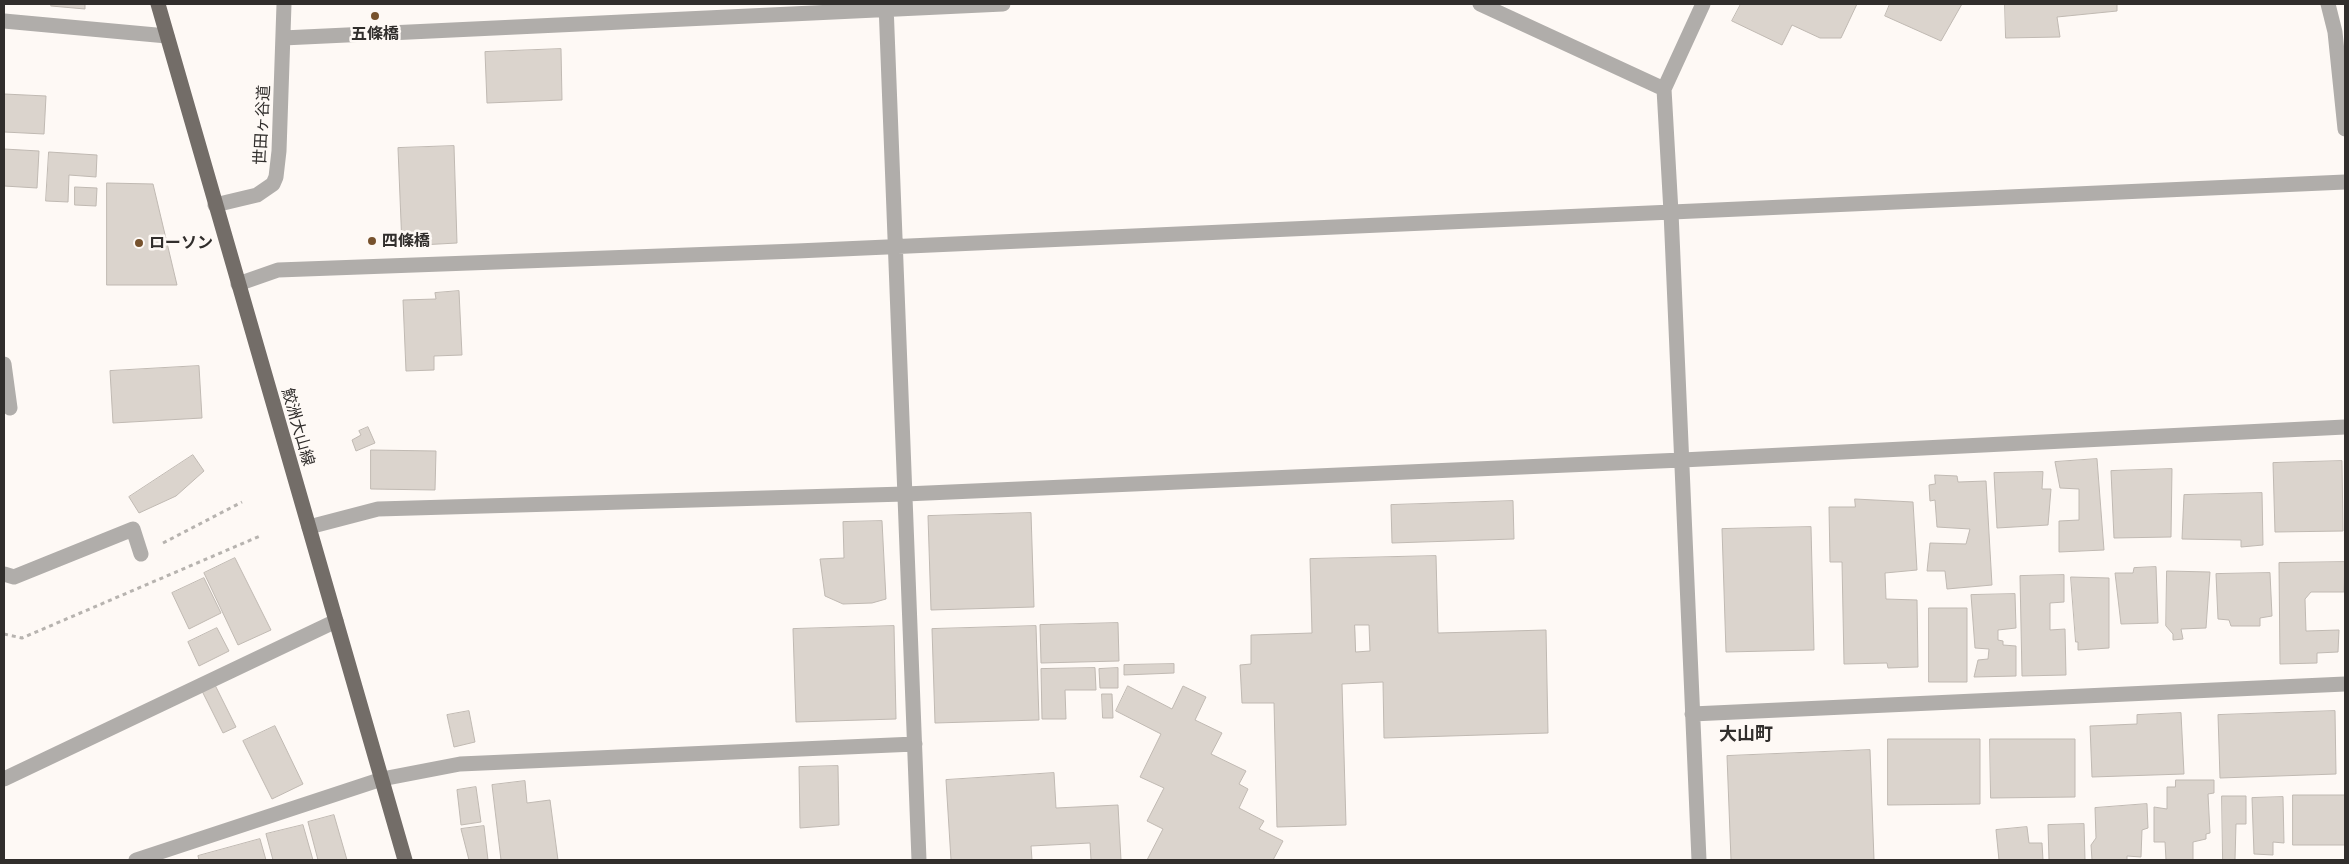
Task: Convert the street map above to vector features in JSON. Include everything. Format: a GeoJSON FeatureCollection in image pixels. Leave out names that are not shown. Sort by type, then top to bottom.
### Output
{"type":"FeatureCollection","features":[{"type":"Feature","properties":{"kind":"main road","name":"鮫洲大山線"},"geometry":{"type":"LineString","coordinates":[[158,4],[405,860]]}},
{"type":"Feature","properties":{"kind":"street","name":"世田ヶ谷道"},"geometry":{"type":"LineString","coordinates":[[215,205],[257,195],[273,184],[276,177],[279,160],[284,4]]}},
{"type":"Feature","properties":{"kind":"street"},"geometry":{"type":"LineString","coordinates":[[283,38],[886,6],[1003,4]]}},
{"type":"Feature","properties":{"kind":"street"},"geometry":{"type":"LineString","coordinates":[[1480,4],[1664,88]]}},
{"type":"Feature","properties":{"kind":"street"},"geometry":{"type":"LineString","coordinates":[[1699,860],[1664,88],[1703,4]]}},
{"type":"Feature","properties":{"kind":"street"},"geometry":{"type":"LineString","coordinates":[[2328,4],[2335,32],[2345,129]]}},
{"type":"Feature","properties":{"kind":"street"},"geometry":{"type":"LineString","coordinates":[[886,6],[919,860]]}},
{"type":"Feature","properties":{"kind":"street"},"geometry":{"type":"LineString","coordinates":[[4,21],[168,36]]}},
{"type":"Feature","properties":{"kind":"street"},"geometry":{"type":"LineString","coordinates":[[238,284],[278,270],[485,264],[2345,182]]}},
{"type":"Feature","properties":{"kind":"street"},"geometry":{"type":"LineString","coordinates":[[4,364],[10,408]]}},
{"type":"Feature","properties":{"kind":"street"},"geometry":{"type":"LineString","coordinates":[[308,527],[378,509],[905,494],[1682,460],[2345,427]]}},
{"type":"Feature","properties":{"kind":"street"},"geometry":{"type":"LineString","coordinates":[[4,574],[14,576],[133,530],[141,554]]}},
{"type":"Feature","properties":{"kind":"street"},"geometry":{"type":"LineString","coordinates":[[4,779],[336,621]]}},
{"type":"Feature","properties":{"kind":"street"},"geometry":{"type":"LineString","coordinates":[[1692,714],[2345,684]]}},
{"type":"Feature","properties":{"kind":"street"},"geometry":{"type":"LineString","coordinates":[[136,860],[382,779],[460,764],[915,744]]}},
{"type":"Feature","properties":{"kind":"path"},"geometry":{"type":"LineString","coordinates":[[4,634],[22,638],[260,536]]}},
{"type":"Feature","properties":{"kind":"building"},"geometry":{"type":"Polygon","coordinates":[[[52,4],[85,4],[85,9],[51,6],[52,4]]]}},
{"type":"Feature","properties":{"kind":"building"},"geometry":{"type":"Polygon","coordinates":[[[1741,4],[1857,4],[1841,38],[1820,38],[1792,25],[1782,45],[1732,21],[1741,4]]]}},
{"type":"Feature","properties":{"kind":"building"},"geometry":{"type":"Polygon","coordinates":[[[1890,4],[1962,4],[1941,41],[1885,16],[1890,4]]]}},
{"type":"Feature","properties":{"kind":"building"},"geometry":{"type":"Polygon","coordinates":[[[2005,4],[2117,4],[2117,11],[2057,17],[2060,37],[2006,38],[2005,4]]]}},
{"type":"Feature","properties":{"kind":"building"},"geometry":{"type":"Polygon","coordinates":[[[561,49],[562,100],[487,103],[485,52],[561,49]]]}},
{"type":"Feature","properties":{"kind":"building"},"geometry":{"type":"Polygon","coordinates":[[[4,94],[46,96],[44,134],[4,132],[4,94]]]}},
{"type":"Feature","properties":{"kind":"building"},"geometry":{"type":"Polygon","coordinates":[[[454,146],[457,243],[402,246],[398,148],[454,146]]]}},
{"type":"Feature","properties":{"kind":"building"},"geometry":{"type":"Polygon","coordinates":[[[4,149],[39,151],[37,188],[4,186],[4,149]]]}},
{"type":"Feature","properties":{"kind":"building"},"geometry":{"type":"Polygon","coordinates":[[[49,152],[97,155],[96,177],[69,175],[68,202],[46,201],[49,152]]]}},
{"type":"Feature","properties":{"kind":"building"},"geometry":{"type":"Polygon","coordinates":[[[107,183],[153,184],[177,285],[107,285],[107,183]]]}},
{"type":"Feature","properties":{"kind":"building"},"geometry":{"type":"Polygon","coordinates":[[[75,187],[97,188],[96,206],[75,205],[75,187]]]}},
{"type":"Feature","properties":{"kind":"building"},"geometry":{"type":"Polygon","coordinates":[[[459,291],[462,355],[434,356],[434,370],[406,371],[403,300],[436,299],[435,293],[459,291]]]}},
{"type":"Feature","properties":{"kind":"building"},"geometry":{"type":"Polygon","coordinates":[[[199,366],[202,418],[113,423],[110,371],[199,366]]]}},
{"type":"Feature","properties":{"kind":"building"},"geometry":{"type":"Polygon","coordinates":[[[368,427],[375,443],[356,451],[352,440],[361,435],[359,431],[368,427]]]}},
{"type":"Feature","properties":{"kind":"building"},"geometry":{"type":"Polygon","coordinates":[[[371,450],[436,451],[435,490],[371,489],[371,450]]]}},
{"type":"Feature","properties":{"kind":"building"},"geometry":{"type":"Polygon","coordinates":[[[193,455],[204,471],[176,496],[139,513],[129,497],[193,455]]]}},
{"type":"Feature","properties":{"kind":"building"},"geometry":{"type":"Polygon","coordinates":[[[2097,459],[2104,550],[2059,552],[2059,521],[2079,520],[2079,489],[2060,488],[2055,462],[2097,459]]]}},
{"type":"Feature","properties":{"kind":"building"},"geometry":{"type":"Polygon","coordinates":[[[2342,461],[2343,531],[2275,532],[2273,463],[2342,461]]]}},
{"type":"Feature","properties":{"kind":"building"},"geometry":{"type":"Polygon","coordinates":[[[2172,469],[2171,537],[2114,538],[2111,471],[2172,469]]]}},
{"type":"Feature","properties":{"kind":"building"},"geometry":{"type":"Polygon","coordinates":[[[2043,472],[2042,489],[2051,489],[2048,525],[1997,528],[1994,473],[2043,472]]]}},
{"type":"Feature","properties":{"kind":"building"},"geometry":{"type":"Polygon","coordinates":[[[1935,475],[1957,476],[1958,482],[1986,481],[1992,585],[1947,589],[1945,571],[1927,571],[1930,543],[1966,544],[1970,529],[1937,527],[1935,500],[1930,501],[1929,485],[1935,484],[1935,475]]]}},
{"type":"Feature","properties":{"kind":"building"},"geometry":{"type":"Polygon","coordinates":[[[2262,493],[2263,545],[2241,547],[2241,540],[2182,539],[2184,495],[2262,493]]]}},
{"type":"Feature","properties":{"kind":"building"},"geometry":{"type":"Polygon","coordinates":[[[1855,499],[1913,502],[1917,570],[1885,573],[1886,599],[1917,600],[1918,667],[1888,668],[1887,663],[1844,664],[1842,562],[1830,562],[1829,507],[1855,507],[1855,499]]]}},
{"type":"Feature","properties":{"kind":"building"},"geometry":{"type":"Polygon","coordinates":[[[1513,501],[1514,539],[1392,543],[1391,505],[1513,501]]]}},
{"type":"Feature","properties":{"kind":"building"},"geometry":{"type":"Polygon","coordinates":[[[1031,513],[1034,607],[931,610],[928,516],[1031,513]]]}},
{"type":"Feature","properties":{"kind":"building"},"geometry":{"type":"Polygon","coordinates":[[[882,521],[886,599],[872,603],[843,604],[825,596],[820,559],[844,558],[843,522],[882,521]]]}},
{"type":"Feature","properties":{"kind":"building"},"geometry":{"type":"Polygon","coordinates":[[[1811,527],[1814,650],[1726,652],[1722,529],[1811,527]]]}},
{"type":"Feature","properties":{"kind":"building"},"geometry":{"type":"Polygon","coordinates":[[[1436,556],[1438,633],[1546,630],[1548,733],[1384,738],[1383,682],[1342,684],[1346,825],[1277,827],[1274,703],[1242,703],[1240,665],[1251,664],[1251,635],[1312,633],[1310,559],[1436,556]],[[1355,625],[1356,652],[1370,651],[1369,625],[1355,625]]]}},
{"type":"Feature","properties":{"kind":"building"},"geometry":{"type":"Polygon","coordinates":[[[235,558],[271,630],[238,645],[204,573],[235,558]]]}},
{"type":"Feature","properties":{"kind":"building"},"geometry":{"type":"Polygon","coordinates":[[[2345,562],[2344,592],[2311,592],[2305,599],[2306,631],[2339,630],[2338,652],[2317,653],[2317,663],[2280,664],[2279,563],[2345,562]]]}},
{"type":"Feature","properties":{"kind":"building"},"geometry":{"type":"Polygon","coordinates":[[[2156,567],[2158,623],[2121,624],[2115,573],[2133,573],[2134,568],[2156,567]]]}},
{"type":"Feature","properties":{"kind":"building"},"geometry":{"type":"Polygon","coordinates":[[[2167,571],[2210,572],[2206,628],[2181,629],[2183,639],[2173,640],[2173,634],[2166,626],[2167,571]]]}},
{"type":"Feature","properties":{"kind":"building"},"geometry":{"type":"Polygon","coordinates":[[[2270,573],[2272,616],[2260,618],[2260,626],[2231,626],[2229,620],[2218,619],[2216,574],[2270,573]]]}},
{"type":"Feature","properties":{"kind":"building"},"geometry":{"type":"Polygon","coordinates":[[[2064,575],[2064,602],[2050,603],[2050,630],[2065,629],[2066,675],[2022,676],[2020,576],[2064,575]]]}},
{"type":"Feature","properties":{"kind":"building"},"geometry":{"type":"Polygon","coordinates":[[[2071,577],[2109,578],[2109,648],[2078,650],[2071,577]]]}},
{"type":"Feature","properties":{"kind":"building"},"geometry":{"type":"Polygon","coordinates":[[[204,578],[221,613],[189,629],[172,593],[204,578]]]}},
{"type":"Feature","properties":{"kind":"building"},"geometry":{"type":"Polygon","coordinates":[[[2015,594],[2016,628],[1998,630],[1998,640],[2003,641],[2003,645],[2016,646],[2016,676],[1974,677],[1978,660],[1988,659],[1989,649],[1975,648],[1971,595],[2015,594]]]}},
{"type":"Feature","properties":{"kind":"building"},"geometry":{"type":"Polygon","coordinates":[[[1929,608],[1967,608],[1967,682],[1929,682],[1929,608]]]}},
{"type":"Feature","properties":{"kind":"building"},"geometry":{"type":"Polygon","coordinates":[[[1118,623],[1119,661],[1041,663],[1040,625],[1118,623]]]}},
{"type":"Feature","properties":{"kind":"building"},"geometry":{"type":"Polygon","coordinates":[[[894,626],[896,719],[796,722],[793,629],[894,626]]]}},
{"type":"Feature","properties":{"kind":"building"},"geometry":{"type":"Polygon","coordinates":[[[1036,626],[1039,720],[935,723],[932,629],[1036,626]]]}},
{"type":"Feature","properties":{"kind":"building"},"geometry":{"type":"Polygon","coordinates":[[[217,628],[229,651],[199,666],[188,642],[217,628]]]}},
{"type":"Feature","properties":{"kind":"building"},"geometry":{"type":"Polygon","coordinates":[[[1174,664],[1174,673],[1124,675],[1124,665],[1174,664]]]}},
{"type":"Feature","properties":{"kind":"building"},"geometry":{"type":"Polygon","coordinates":[[[1095,668],[1096,690],[1065,690],[1066,719],[1042,719],[1041,669],[1095,668]]]}},
{"type":"Feature","properties":{"kind":"building"},"geometry":{"type":"Polygon","coordinates":[[[1118,668],[1118,688],[1100,688],[1099,669],[1118,668]]]}},
{"type":"Feature","properties":{"kind":"building"},"geometry":{"type":"Polygon","coordinates":[[[215,685],[236,727],[223,733],[202,691],[215,685]]]}},
{"type":"Feature","properties":{"kind":"building"},"geometry":{"type":"Polygon","coordinates":[[[1128,686],[1172,709],[1183,686],[1206,697],[1195,720],[1222,733],[1211,754],[1246,771],[1239,784],[1248,789],[1239,808],[1264,821],[1259,829],[1283,841],[1273,860],[1147,860],[1163,829],[1147,821],[1164,788],[1140,777],[1161,734],[1116,711],[1128,686]]]}},
{"type":"Feature","properties":{"kind":"building"},"geometry":{"type":"Polygon","coordinates":[[[1102,694],[1112,694],[1113,718],[1103,718],[1102,694]]]}},
{"type":"Feature","properties":{"kind":"building"},"geometry":{"type":"Polygon","coordinates":[[[469,711],[475,742],[454,747],[447,715],[469,711]]]}},
{"type":"Feature","properties":{"kind":"building"},"geometry":{"type":"Polygon","coordinates":[[[2335,711],[2336,774],[2220,778],[2218,715],[2335,711]]]}},
{"type":"Feature","properties":{"kind":"building"},"geometry":{"type":"Polygon","coordinates":[[[2181,713],[2184,774],[2092,777],[2090,726],[2137,724],[2137,715],[2181,713]]]}},
{"type":"Feature","properties":{"kind":"building"},"geometry":{"type":"Polygon","coordinates":[[[275,726],[303,784],[272,799],[243,741],[275,726]]]}},
{"type":"Feature","properties":{"kind":"building"},"geometry":{"type":"Polygon","coordinates":[[[1888,739],[1980,739],[1980,804],[1888,805],[1888,739]]]}},
{"type":"Feature","properties":{"kind":"building"},"geometry":{"type":"Polygon","coordinates":[[[1990,739],[2075,739],[2075,797],[1991,798],[1990,739]]]}},
{"type":"Feature","properties":{"kind":"building"},"geometry":{"type":"Polygon","coordinates":[[[1870,750],[1874,860],[1731,860],[1727,756],[1870,750]]]}},
{"type":"Feature","properties":{"kind":"building"},"geometry":{"type":"Polygon","coordinates":[[[838,766],[839,825],[800,828],[799,767],[838,766]]]}},
{"type":"Feature","properties":{"kind":"building"},"geometry":{"type":"Polygon","coordinates":[[[1054,773],[1056,808],[1118,805],[1121,860],[1091,860],[1090,843],[1031,846],[1032,860],[951,860],[946,780],[1054,773]]]}},
{"type":"Feature","properties":{"kind":"building"},"geometry":{"type":"Polygon","coordinates":[[[2176,780],[2214,780],[2214,793],[2208,794],[2210,833],[2206,834],[2206,839],[2193,842],[2193,860],[2166,860],[2165,842],[2154,842],[2154,807],[2167,809],[2167,787],[2175,787],[2176,780]]]}},
{"type":"Feature","properties":{"kind":"building"},"geometry":{"type":"Polygon","coordinates":[[[525,781],[527,803],[550,800],[558,860],[501,860],[492,785],[525,781]]]}},
{"type":"Feature","properties":{"kind":"building"},"geometry":{"type":"Polygon","coordinates":[[[476,787],[481,822],[461,825],[457,790],[476,787]]]}},
{"type":"Feature","properties":{"kind":"building"},"geometry":{"type":"Polygon","coordinates":[[[2293,795],[2345,795],[2345,845],[2293,845],[2293,795]]]}},
{"type":"Feature","properties":{"kind":"building"},"geometry":{"type":"Polygon","coordinates":[[[2222,796],[2246,796],[2246,824],[2236,824],[2235,860],[2223,860],[2222,796]]]}},
{"type":"Feature","properties":{"kind":"building"},"geometry":{"type":"Polygon","coordinates":[[[2283,797],[2284,843],[2273,842],[2273,855],[2254,854],[2252,798],[2283,797]]]}},
{"type":"Feature","properties":{"kind":"building"},"geometry":{"type":"Polygon","coordinates":[[[2147,804],[2148,828],[2142,830],[2141,857],[2127,856],[2127,860],[2092,860],[2091,845],[2096,838],[2095,808],[2147,804]]]}},
{"type":"Feature","properties":{"kind":"building"},"geometry":{"type":"Polygon","coordinates":[[[334,815],[347,860],[318,860],[308,822],[334,815]]]}},
{"type":"Feature","properties":{"kind":"building"},"geometry":{"type":"Polygon","coordinates":[[[2084,824],[2085,860],[2049,860],[2048,825],[2084,824]]]}},
{"type":"Feature","properties":{"kind":"building"},"geometry":{"type":"Polygon","coordinates":[[[303,825],[313,860],[273,860],[266,834],[303,825]]]}},
{"type":"Feature","properties":{"kind":"building"},"geometry":{"type":"Polygon","coordinates":[[[484,826],[488,860],[469,860],[461,829],[484,826]]]}},
{"type":"Feature","properties":{"kind":"building"},"geometry":{"type":"Polygon","coordinates":[[[2027,827],[2029,843],[2042,843],[2043,860],[1999,860],[1996,830],[2027,827]]]}},
{"type":"Feature","properties":{"kind":"building"},"geometry":{"type":"Polygon","coordinates":[[[260,839],[266,860],[199,860],[198,856],[260,839]]]}},
{"type":"Feature","properties":{"kind":"place","name":"五條橋"},"geometry":{"type":"Point","coordinates":[375,16]}},
{"type":"Feature","properties":{"kind":"place","name":"四條橋"},"geometry":{"type":"Point","coordinates":[372,241]}},
{"type":"Feature","properties":{"kind":"place","name":"ローソン"},"geometry":{"type":"Point","coordinates":[139,243]}},
{"type":"Feature","properties":{"kind":"district","name":"大山町"},"geometry":{"type":"Point","coordinates":[1746,734]}}]}
